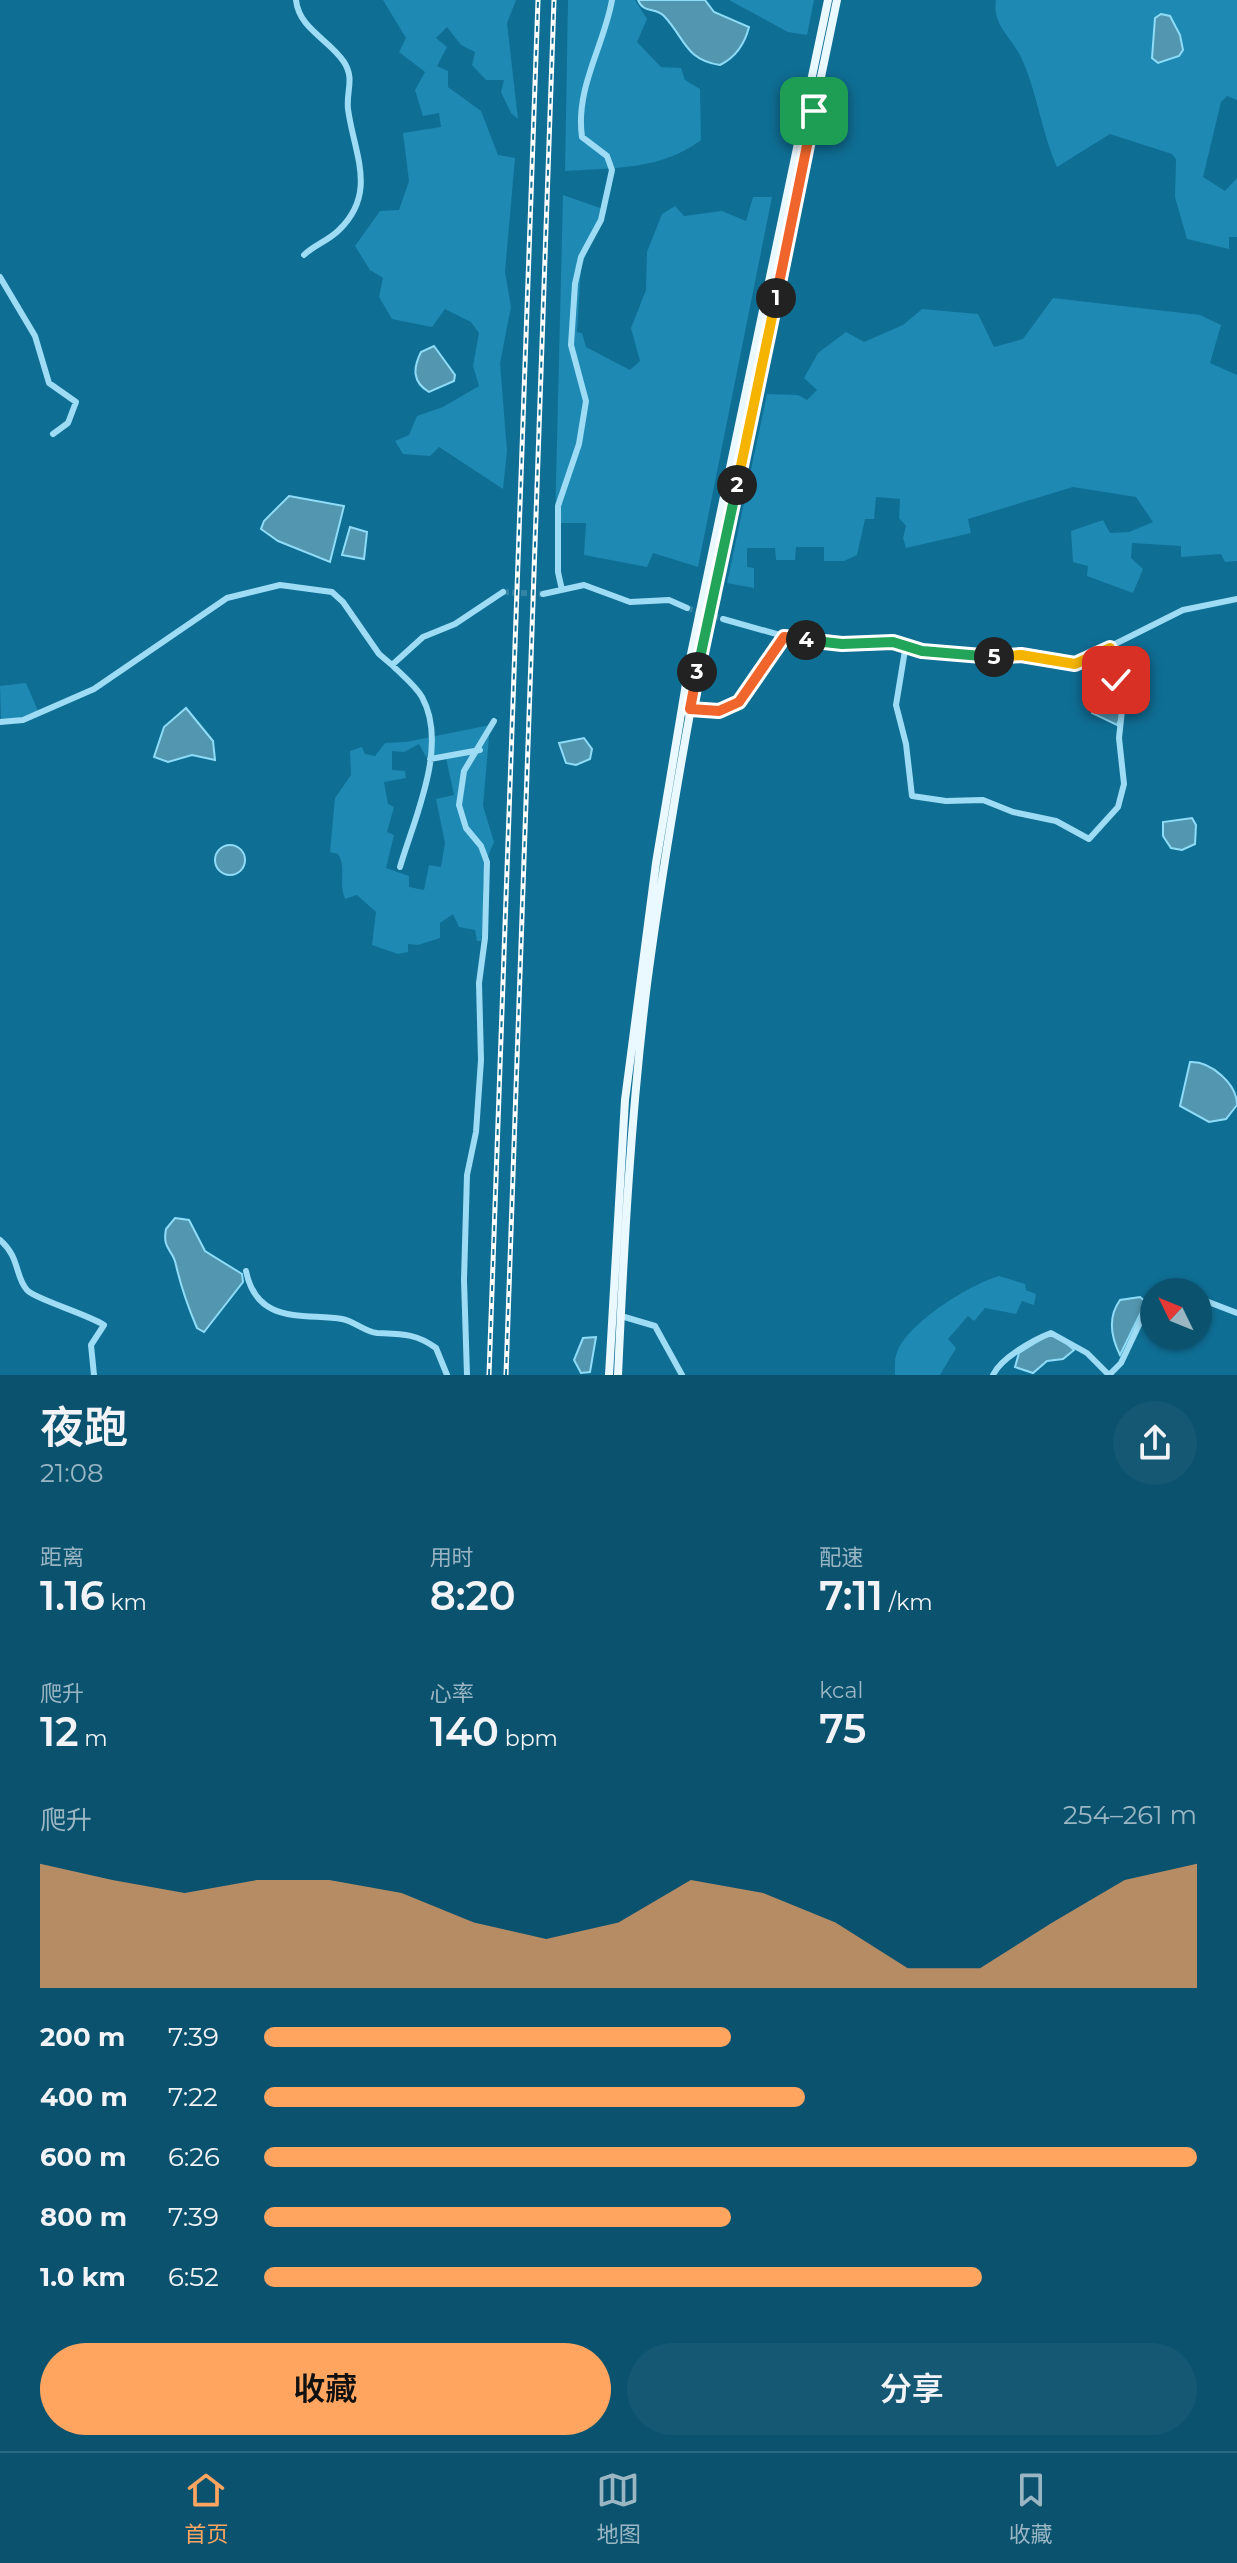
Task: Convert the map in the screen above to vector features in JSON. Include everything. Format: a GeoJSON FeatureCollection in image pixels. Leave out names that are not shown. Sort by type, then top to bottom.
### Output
{"type":"FeatureCollection","features":[{"type":"Feature","properties":{"kind":"main road"},"geometry":{"type":"LineString","coordinates":[[609,1375],[622,1128],[653,878],[691,654],[828,0]]}},
{"type":"Feature","properties":{"kind":"main road"},"geometry":{"type":"LineString","coordinates":[[618,1375],[626,1200],[640,1044],[690,709],[837,0]]}},
{"type":"Feature","properties":{"kind":"street"},"geometry":{"type":"LineString","coordinates":[[296,0],[302,20],[336,51],[350,73],[348,108],[363,181],[356,208],[342,227],[304,255]]}},
{"type":"Feature","properties":{"kind":"street"},"geometry":{"type":"LineString","coordinates":[[562,590],[558,572],[560,495],[579,444],[586,401],[571,345],[575,284],[581,257],[601,220],[612,170],[607,156],[582,137],[584,90],[612,0]]}},
{"type":"Feature","properties":{"kind":"street"},"geometry":{"type":"LineString","coordinates":[[0,277],[35,336],[49,383],[76,402],[70,421],[53,434]]}},
{"type":"Feature","properties":{"kind":"street"},"geometry":{"type":"LineString","coordinates":[[0,722],[23,720],[94,689],[227,598],[280,585],[332,592],[343,602],[379,654],[424,700],[433,746],[422,811],[410,833],[400,867]]}},
{"type":"Feature","properties":{"kind":"street"},"geometry":{"type":"LineString","coordinates":[[543,594],[584,585],[630,602],[669,600],[687,608]]}},
{"type":"Feature","properties":{"kind":"street"},"geometry":{"type":"LineString","coordinates":[[392,665],[420,639],[455,624],[503,592]]}},
{"type":"Feature","properties":{"kind":"street"},"geometry":{"type":"LineString","coordinates":[[723,619],[784,637],[842,644],[906,644],[922,651],[996,657],[1021,655],[1064,664],[1080,663],[1183,610],[1237,599]]}},
{"type":"Feature","properties":{"kind":"street"},"geometry":{"type":"LineString","coordinates":[[690,709],[719,711],[739,702],[784,637]]}},
{"type":"Feature","properties":{"kind":"street"},"geometry":{"type":"LineString","coordinates":[[906,644],[896,705],[906,744],[912,796],[946,801],[983,800],[1013,812],[1056,821],[1089,839],[1118,807],[1124,784],[1119,738],[1123,701],[1110,648]]}},
{"type":"Feature","properties":{"kind":"street"},"geometry":{"type":"LineString","coordinates":[[467,1375],[464,1280],[467,1175],[476,1132],[481,1060],[479,983],[485,938],[487,862],[483,849],[464,823],[459,805],[464,771],[480,750],[494,721]]}},
{"type":"Feature","properties":{"kind":"street"},"geometry":{"type":"LineString","coordinates":[[430,759],[480,750]]}},
{"type":"Feature","properties":{"kind":"street"},"geometry":{"type":"LineString","coordinates":[[0,1240],[14,1257],[23,1284],[31,1293],[74,1309],[104,1325],[91,1345],[94,1375]]}},
{"type":"Feature","properties":{"kind":"street"},"geometry":{"type":"LineString","coordinates":[[246,1271],[249,1283],[280,1315],[343,1320],[374,1332],[406,1333],[436,1348],[447,1375]]}},
{"type":"Feature","properties":{"kind":"street"},"geometry":{"type":"LineString","coordinates":[[1212,1303],[1237,1313]]}},
{"type":"Feature","properties":{"kind":"street"},"geometry":{"type":"LineString","coordinates":[[621,1316],[655,1326],[682,1375]]}},
{"type":"Feature","properties":{"kind":"street"},"geometry":{"type":"LineString","coordinates":[[993,1375],[998,1366],[1021,1348],[1051,1333],[1087,1353],[1109,1375],[1121,1363],[1140,1322]]}},
{"type":"Feature","properties":{"kind":"shaded area"},"geometry":{"type":"Polygon","coordinates":[[[383,0],[516,0],[507,23],[518,119],[511,113],[501,92],[504,80],[486,80],[472,65],[475,52],[461,45],[447,27],[436,38],[447,47],[437,66],[448,71],[448,87],[481,111],[498,155],[515,158],[505,272],[511,307],[500,363],[507,451],[503,489],[439,447],[430,456],[403,454],[395,441],[409,435],[417,416],[443,407],[479,386],[473,366],[479,333],[471,322],[445,309],[432,327],[392,319],[379,297],[383,278],[370,270],[355,246],[380,211],[399,210],[409,181],[403,133],[441,127],[439,113],[423,116],[415,90],[425,72],[399,52],[406,38],[383,0]]]}},
{"type":"Feature","properties":{"kind":"shaded area"},"geometry":{"type":"Polygon","coordinates":[[[568,0],[635,0],[647,19],[637,42],[661,67],[681,68],[685,80],[700,89],[701,140],[670,157],[636,166],[565,171],[568,0]]]}},
{"type":"Feature","properties":{"kind":"shaded area"},"geometry":{"type":"Polygon","coordinates":[[[638,0],[705,0],[714,12],[749,27],[735,54],[720,65],[692,53],[664,16],[646,9],[638,0]]]}},
{"type":"Feature","properties":{"kind":"shaded area"},"geometry":{"type":"Polygon","coordinates":[[[729,0],[814,0],[807,35],[788,32],[729,0]]]}},
{"type":"Feature","properties":{"kind":"shaded area"},"geometry":{"type":"Polygon","coordinates":[[[996,0],[1237,0],[1237,100],[1227,96],[1221,102],[1203,177],[1225,191],[1237,178],[1237,237],[1229,237],[1229,249],[1187,239],[1175,197],[1176,159],[1172,154],[1110,134],[1057,167],[1026,68],[997,16],[996,0]]]}},
{"type":"Feature","properties":{"kind":"shaded area"},"geometry":{"type":"Polygon","coordinates":[[[1161,14],[1170,16],[1180,35],[1183,50],[1179,56],[1158,63],[1152,58],[1155,18],[1161,14]]]}},
{"type":"Feature","properties":{"kind":"shaded area"},"geometry":{"type":"Polygon","coordinates":[[[563,195],[606,210],[581,266],[577,332],[582,333],[586,347],[630,370],[640,361],[631,328],[646,290],[647,252],[662,214],[675,206],[684,216],[722,211],[746,221],[753,197],[772,197],[698,567],[653,553],[647,567],[584,555],[586,523],[555,523],[563,195]]]}},
{"type":"Feature","properties":{"kind":"shaded area"},"geometry":{"type":"Polygon","coordinates":[[[1053,298],[1200,315],[1221,325],[1210,363],[1237,375],[1237,561],[1225,562],[1221,554],[1181,557],[1181,546],[1132,543],[1131,558],[1143,569],[1133,593],[1087,576],[1088,566],[1073,562],[1071,531],[1103,520],[1110,533],[1129,532],[1153,522],[1136,497],[1073,487],[968,519],[971,533],[906,548],[903,538],[906,526],[899,518],[900,499],[876,497],[874,519],[865,519],[857,555],[844,561],[824,561],[824,547],[796,547],[795,560],[776,560],[775,548],[747,548],[747,567],[754,568],[754,588],[727,583],[767,394],[798,395],[807,400],[817,390],[804,378],[818,353],[846,332],[864,342],[903,325],[922,309],[978,314],[994,347],[1023,339],[1053,298]]]}},
{"type":"Feature","properties":{"kind":"shaded area"},"geometry":{"type":"Polygon","coordinates":[[[434,346],[455,375],[454,381],[429,392],[419,384],[416,364],[421,352],[434,346]]]}},
{"type":"Feature","properties":{"kind":"shaded area"},"geometry":{"type":"Polygon","coordinates":[[[289,496],[344,506],[330,562],[278,541],[261,529],[264,521],[289,496]]]}},
{"type":"Feature","properties":{"kind":"shaded area"},"geometry":{"type":"Polygon","coordinates":[[[350,527],[367,532],[364,559],[342,555],[350,527]]]}},
{"type":"Feature","properties":{"kind":"shaded area"},"geometry":{"type":"Polygon","coordinates":[[[1110,663],[1121,710],[1117,725],[1092,713],[1096,677],[1110,663]]]}},
{"type":"Feature","properties":{"kind":"shaded area"},"geometry":{"type":"Polygon","coordinates":[[[26,683],[38,711],[16,719],[1,720],[0,686],[26,683]]]}},
{"type":"Feature","properties":{"kind":"shaded area"},"geometry":{"type":"Polygon","coordinates":[[[186,708],[213,741],[215,760],[192,755],[168,762],[154,757],[164,727],[186,708]]]}},
{"type":"Feature","properties":{"kind":"shaded area"},"geometry":{"type":"Polygon","coordinates":[[[490,725],[483,806],[494,842],[485,868],[481,941],[477,941],[475,930],[459,927],[453,914],[440,923],[440,938],[418,945],[408,944],[408,952],[398,954],[372,945],[376,912],[357,895],[345,899],[341,859],[338,854],[330,852],[335,798],[351,775],[350,751],[362,747],[365,754],[375,756],[385,743],[406,742],[490,725]],[[419,744],[404,752],[392,751],[392,770],[405,771],[406,778],[384,782],[388,804],[394,807],[387,832],[394,835],[386,868],[409,876],[409,887],[424,890],[429,865],[441,867],[445,843],[436,799],[454,795],[445,753],[426,757],[419,744]]]}},
{"type":"Feature","properties":{"kind":"shaded area"},"geometry":{"type":"Polygon","coordinates":[[[584,738],[592,749],[590,759],[576,765],[566,763],[559,743],[584,738]]]}},
{"type":"Feature","properties":{"kind":"shaded area"},"geometry":{"type":"Polygon","coordinates":[[[1192,818],[1196,825],[1195,844],[1182,850],[1171,848],[1163,836],[1163,822],[1192,818]]]}},
{"type":"Feature","properties":{"kind":"shaded area"},"geometry":{"type":"Polygon","coordinates":[[[230,845],[241,849],[245,860],[241,871],[230,875],[219,871],[215,860],[219,849],[230,845]]]}},
{"type":"Feature","properties":{"kind":"shaded area"},"geometry":{"type":"Polygon","coordinates":[[[1190,1062],[1214,1070],[1233,1089],[1237,1105],[1226,1119],[1209,1122],[1180,1106],[1190,1062]]]}},
{"type":"Feature","properties":{"kind":"shaded area"},"geometry":{"type":"Polygon","coordinates":[[[175,1218],[189,1220],[205,1251],[242,1274],[243,1282],[204,1332],[197,1328],[175,1260],[165,1241],[166,1229],[175,1218]]]}},
{"type":"Feature","properties":{"kind":"shaded area"},"geometry":{"type":"Polygon","coordinates":[[[999,1276],[1025,1284],[1026,1290],[1036,1294],[1034,1305],[1022,1301],[1016,1314],[985,1308],[974,1321],[968,1316],[948,1339],[956,1348],[940,1375],[895,1375],[897,1353],[915,1327],[957,1296],[999,1276]]]}},
{"type":"Feature","properties":{"kind":"shaded area"},"geometry":{"type":"Polygon","coordinates":[[[1140,1297],[1140,1314],[1120,1355],[1114,1341],[1112,1321],[1120,1300],[1140,1297]]]}},
{"type":"Feature","properties":{"kind":"shaded area"},"geometry":{"type":"Polygon","coordinates":[[[1048,1335],[1058,1336],[1074,1350],[1063,1359],[1047,1361],[1033,1373],[1015,1367],[1019,1353],[1048,1335]]]}},
{"type":"Feature","properties":{"kind":"shaded area"},"geometry":{"type":"Polygon","coordinates":[[[596,1337],[590,1372],[581,1373],[574,1360],[583,1338],[596,1337]]]}},
{"type":"Feature","properties":{"kind":"tunnel"},"geometry":{"type":"LineString","coordinates":[[503,592],[543,594]]}},
{"type":"Feature","properties":{"kind":"tunnel"},"geometry":{"type":"LineString","coordinates":[[687,608],[723,619]]}},
{"type":"Feature","properties":{"kind":"railway"},"geometry":{"type":"LineString","coordinates":[[489,1375],[538,0]]}},
{"type":"Feature","properties":{"kind":"railway"},"geometry":{"type":"LineString","coordinates":[[506,1375],[554,0]]}},
{"type":"Feature","properties":{"kind":"route"},"geometry":{"type":"LineString","coordinates":[[814,111],[690,709],[714,712],[731,708],[739,702],[784,637],[842,644],[893,642],[922,651],[996,657],[1021,655],[1064,664],[1080,663],[1110,648],[1116,680]]}}]}
